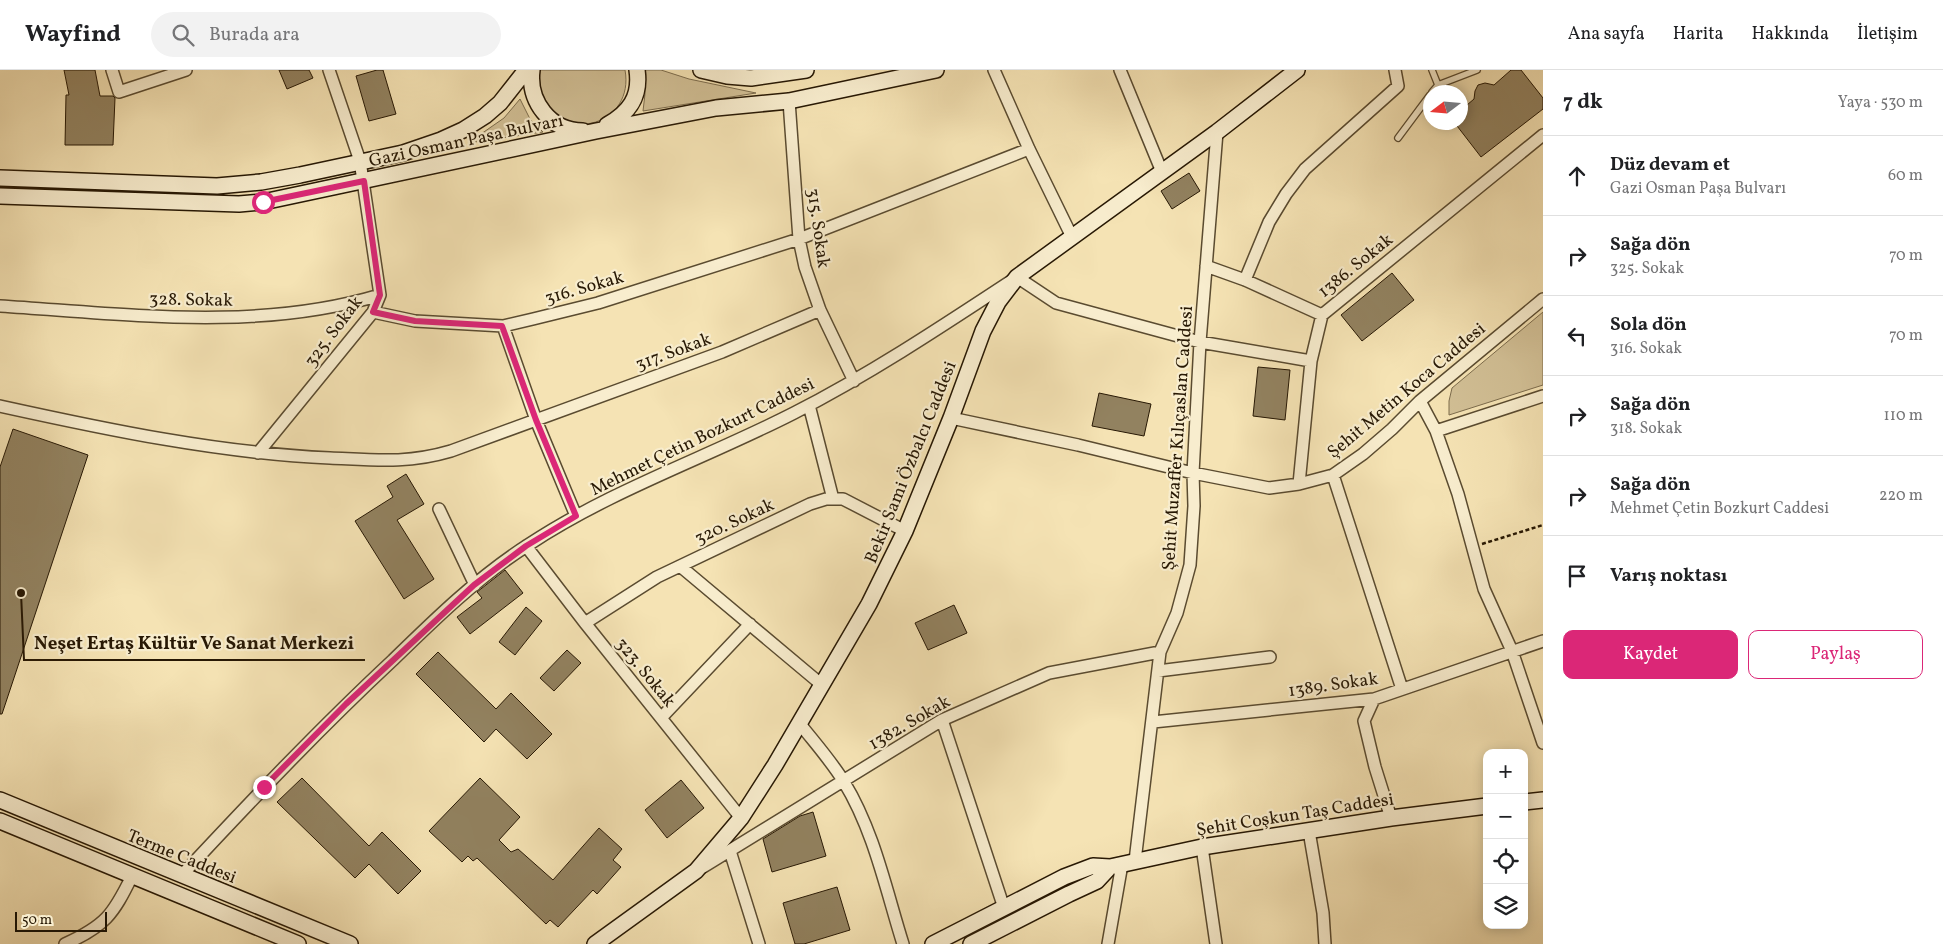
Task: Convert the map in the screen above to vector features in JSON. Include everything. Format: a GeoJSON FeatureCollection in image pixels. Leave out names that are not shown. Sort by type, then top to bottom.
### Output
{"type":"FeatureCollection","features":[{"type":"Feature","properties":{"kind":"main road","name":"Gazi Osman Paşa Bulvarı"},"geometry":{"type":"LineString","coordinates":[[0,178],[217,186],[261,182],[403,153],[441,140],[463,130],[485,116],[500,104],[526,70]]}},
{"type":"Feature","properties":{"kind":"main road"},"geometry":{"type":"LineString","coordinates":[[532,70],[531,80],[534,96],[547,117],[568,129],[576,131],[596,131],[621,118],[626,112],[636,90],[637,70]]}},
{"type":"Feature","properties":{"kind":"main road"},"geometry":{"type":"LineString","coordinates":[[701,70],[727,76],[751,78],[803,70]]}},
{"type":"Feature","properties":{"kind":"main road","name":"Gazi Osman Paşa Bulvarı"},"geometry":{"type":"LineString","coordinates":[[0,196],[239,204],[292,197],[596,131],[716,108],[789,101],[936,70]]}},
{"type":"Feature","properties":{"kind":"main road","name":"Bekir Sami Özbalcı Caddesi"},"geometry":{"type":"LineString","coordinates":[[595,944],[696,871],[741,818],[800,724],[869,604],[906,531],[983,331],[998,302],[1016,277],[1217,132],[1297,70]]}},
{"type":"Feature","properties":{"kind":"main road","name":"Terme Caddesi"},"geometry":{"type":"LineString","coordinates":[[0,800],[350,944]]}},
{"type":"Feature","properties":{"kind":"main road"},"geometry":{"type":"LineString","coordinates":[[1528,802],[1543,800]]}},
{"type":"Feature","properties":{"kind":"main road","name":"Şehit Coşkun Taş Caddesi"},"geometry":{"type":"LineString","coordinates":[[933,944],[1064,877],[1092,866],[1122,864],[1202,847],[1391,818],[1483,806]]}},
{"type":"Feature","properties":{"kind":"main road"},"geometry":{"type":"LineString","coordinates":[[0,821],[298,944]]}},
{"type":"Feature","properties":{"kind":"main road","name":"Şehit Coşkun Taş Caddesi"},"geometry":{"type":"LineString","coordinates":[[971,944],[1097,881],[1122,864]]}},
{"type":"Feature","properties":{"kind":"street"},"geometry":{"type":"LineString","coordinates":[[112,70],[119,92],[186,70]]}},
{"type":"Feature","properties":{"kind":"street","name":"325. Sokak"},"geometry":{"type":"LineString","coordinates":[[258,452],[373,312],[380,295],[360,161],[329,70]]}},
{"type":"Feature","properties":{"kind":"street"},"geometry":{"type":"LineString","coordinates":[[994,70],[1072,237]]}},
{"type":"Feature","properties":{"kind":"street"},"geometry":{"type":"LineString","coordinates":[[1120,70],[1162,172]]}},
{"type":"Feature","properties":{"kind":"street"},"geometry":{"type":"LineString","coordinates":[[1245,280],[1269,222],[1286,194],[1305,169],[1398,86],[1395,70]]}},
{"type":"Feature","properties":{"kind":"street","name":"315. Sokak"},"geometry":{"type":"LineString","coordinates":[[789,101],[799,239],[812,290],[854,380]]}},
{"type":"Feature","properties":{"kind":"street","name":"Şehit Muzaffer Kılıçaslan Caddesi"},"geometry":{"type":"LineString","coordinates":[[1108,944],[1122,864],[1153,722],[1160,652],[1177,612],[1190,565],[1200,342],[1217,132]]}},
{"type":"Feature","properties":{"kind":"street","name":"1386. Sokak"},"geometry":{"type":"LineString","coordinates":[[1299,484],[1311,361],[1322,314],[1543,135]]}},
{"type":"Feature","properties":{"kind":"street","name":"316. Sokak"},"geometry":{"type":"LineString","coordinates":[[373,312],[415,321],[502,326],[598,302],[799,239],[1030,149]]}},
{"type":"Feature","properties":{"kind":"street"},"geometry":{"type":"LineString","coordinates":[[1206,266],[1245,280],[1322,314]]}},
{"type":"Feature","properties":{"kind":"street"},"geometry":{"type":"LineString","coordinates":[[1016,277],[1056,303],[1200,342],[1311,361]]}},
{"type":"Feature","properties":{"kind":"street","name":"Mehmet Çetin Bozkurt Caddesi"},"geometry":{"type":"LineString","coordinates":[[181,876],[264,787],[346,704],[474,585],[526,546],[576,516],[809,405],[854,380],[1016,277]]}},
{"type":"Feature","properties":{"kind":"street","name":"328. Sokak"},"geometry":{"type":"LineString","coordinates":[[0,306],[150,316],[262,317],[325,309],[380,295]]}},
{"type":"Feature","properties":{"kind":"street","name":"Şehit Metin Koca Caddesi"},"geometry":{"type":"LineString","coordinates":[[951,418],[1078,445],[1193,473],[1269,488],[1299,484],[1333,475],[1363,454],[1420,401],[1543,299]]}},
{"type":"Feature","properties":{"kind":"street","name":"317. Sokak"},"geometry":{"type":"LineString","coordinates":[[0,406],[171,441],[282,456],[400,462],[430,458],[451,451],[722,352],[820,310]]}},
{"type":"Feature","properties":{"kind":"street"},"geometry":{"type":"LineString","coordinates":[[502,326],[536,420],[576,516]]}},
{"type":"Feature","properties":{"kind":"street"},"geometry":{"type":"LineString","coordinates":[[1436,431],[1543,396]]}},
{"type":"Feature","properties":{"kind":"street"},"geometry":{"type":"LineString","coordinates":[[1420,401],[1436,431],[1458,494],[1484,589],[1512,651],[1543,743]]}},
{"type":"Feature","properties":{"kind":"street"},"geometry":{"type":"LineString","coordinates":[[809,405],[833,499]]}},
{"type":"Feature","properties":{"kind":"street"},"geometry":{"type":"LineString","coordinates":[[1333,475],[1402,689]]}},
{"type":"Feature","properties":{"kind":"street","name":"320. Sokak"},"geometry":{"type":"LineString","coordinates":[[585,623],[657,577],[810,504],[826,499],[843,499],[906,531]]}},
{"type":"Feature","properties":{"kind":"street"},"geometry":{"type":"LineString","coordinates":[[439,509],[474,585]]}},
{"type":"Feature","properties":{"kind":"street","name":"323. Sokak"},"geometry":{"type":"LineString","coordinates":[[526,546],[741,818]]}},
{"type":"Feature","properties":{"kind":"street"},"geometry":{"type":"LineString","coordinates":[[680,566],[822,685]]}},
{"type":"Feature","properties":{"kind":"street"},"geometry":{"type":"LineString","coordinates":[[661,718],[750,624]]}},
{"type":"Feature","properties":{"kind":"street","name":"1389. Sokak"},"geometry":{"type":"LineString","coordinates":[[1153,722],[1374,699],[1543,641]]}},
{"type":"Feature","properties":{"kind":"street","name":"1382. Sokak"},"geometry":{"type":"LineString","coordinates":[[696,871],[942,720],[1049,673],[1160,652]]}},
{"type":"Feature","properties":{"kind":"street"},"geometry":{"type":"LineString","coordinates":[[1158,671],[1270,656]]}},
{"type":"Feature","properties":{"kind":"street"},"geometry":{"type":"LineString","coordinates":[[1374,699],[1364,721],[1391,818]]}},
{"type":"Feature","properties":{"kind":"street"},"geometry":{"type":"LineString","coordinates":[[942,720],[1004,908]]}},
{"type":"Feature","properties":{"kind":"street"},"geometry":{"type":"LineString","coordinates":[[800,724],[844,781],[857,806],[871,839],[903,944]]}},
{"type":"Feature","properties":{"kind":"street"},"geometry":{"type":"LineString","coordinates":[[1309,831],[1323,913],[1325,944]]}},
{"type":"Feature","properties":{"kind":"street"},"geometry":{"type":"LineString","coordinates":[[1202,847],[1216,944]]}},
{"type":"Feature","properties":{"kind":"street"},"geometry":{"type":"LineString","coordinates":[[730,851],[760,944]]}},
{"type":"Feature","properties":{"kind":"street"},"geometry":{"type":"LineString","coordinates":[[65,944],[105,921],[118,905],[132,876]]}},
{"type":"Feature","properties":{"kind":"lane"},"geometry":{"type":"LineString","coordinates":[[1432,70],[1438,85],[1477,70]]}},
{"type":"Feature","properties":{"kind":"lane"},"geometry":{"type":"LineString","coordinates":[[1398,138],[1423,105]]}},
{"type":"Feature","properties":{"kind":"path"},"geometry":{"type":"LineString","coordinates":[[1472,548],[1543,525]]}},
{"type":"Feature","properties":{"kind":"shaded area"},"geometry":{"type":"Polygon","coordinates":[[[539,70],[625,70],[625,89],[619,104],[609,115],[596,122],[581,124],[566,121],[553,111],[542,95],[539,70]]]}},
{"type":"Feature","properties":{"kind":"shaded area"},"geometry":{"type":"Polygon","coordinates":[[[644,70],[661,70],[689,79],[756,93],[643,111],[645,94],[644,70]]]}},
{"type":"Feature","properties":{"kind":"shaded area"},"geometry":{"type":"Polygon","coordinates":[[[520,99],[530,119],[543,132],[468,143],[504,118],[520,99]]]}},
{"type":"Feature","properties":{"kind":"shaded area"},"geometry":{"type":"Polygon","coordinates":[[[1543,312],[1543,385],[1449,415],[1449,401],[1452,388],[1543,312]]]}},
{"type":"Feature","properties":{"kind":"building"},"geometry":{"type":"Polygon","coordinates":[[[64,70],[95,70],[100,96],[113,96],[115,98],[113,145],[65,145],[66,95],[69,95],[64,70]]]}},
{"type":"Feature","properties":{"kind":"building"},"geometry":{"type":"Polygon","coordinates":[[[279,70],[309,70],[313,78],[287,89],[279,70]]]}},
{"type":"Feature","properties":{"kind":"building"},"geometry":{"type":"Polygon","coordinates":[[[383,70],[396,114],[369,121],[356,76],[383,70]]]}},
{"type":"Feature","properties":{"kind":"building"},"geometry":{"type":"Polygon","coordinates":[[[1511,70],[1521,70],[1543,98],[1543,109],[1481,157],[1460,130],[1468,130],[1468,104],[1474,99],[1478,85],[1485,83],[1494,85],[1511,70]]]}},
{"type":"Feature","properties":{"kind":"building"},"geometry":{"type":"Polygon","coordinates":[[[1189,173],[1200,191],[1172,209],[1161,191],[1189,173]]]}},
{"type":"Feature","properties":{"kind":"building"},"geometry":{"type":"Polygon","coordinates":[[[1392,273],[1414,300],[1362,341],[1341,315],[1392,273]]]}},
{"type":"Feature","properties":{"kind":"building"},"geometry":{"type":"Polygon","coordinates":[[[1258,367],[1290,370],[1285,420],[1253,416],[1258,367]]]}},
{"type":"Feature","properties":{"kind":"building"},"geometry":{"type":"Polygon","coordinates":[[[1099,393],[1151,404],[1144,436],[1092,426],[1099,393]]]}},
{"type":"Feature","properties":{"kind":"building"},"geometry":{"type":"Polygon","coordinates":[[[13,429],[88,455],[2,714],[0,714],[0,467],[13,429]]]}},
{"type":"Feature","properties":{"kind":"building"},"geometry":{"type":"Polygon","coordinates":[[[406,474],[424,504],[397,520],[434,579],[404,599],[355,521],[393,497],[387,486],[406,474]]]}},
{"type":"Feature","properties":{"kind":"building"},"geometry":{"type":"Polygon","coordinates":[[[505,570],[523,593],[470,634],[457,617],[482,598],[477,592],[505,570]]]}},
{"type":"Feature","properties":{"kind":"building"},"geometry":{"type":"Polygon","coordinates":[[[954,605],[967,633],[928,650],[915,623],[954,605]]]}},
{"type":"Feature","properties":{"kind":"building"},"geometry":{"type":"Polygon","coordinates":[[[526,607],[542,621],[515,655],[499,642],[526,607]]]}},
{"type":"Feature","properties":{"kind":"building"},"geometry":{"type":"Polygon","coordinates":[[[567,650],[581,663],[554,691],[540,678],[567,650]]]}},
{"type":"Feature","properties":{"kind":"building"},"geometry":{"type":"Polygon","coordinates":[[[438,652],[496,709],[511,693],[552,734],[527,759],[496,729],[484,742],[416,674],[438,652]]]}},
{"type":"Feature","properties":{"kind":"building"},"geometry":{"type":"Polygon","coordinates":[[[302,778],[369,846],[382,832],[421,871],[398,894],[369,864],[355,878],[277,802],[302,778]]]}},
{"type":"Feature","properties":{"kind":"building"},"geometry":{"type":"Polygon","coordinates":[[[480,778],[520,817],[499,840],[511,852],[518,849],[553,880],[599,828],[622,849],[613,860],[621,867],[597,894],[593,890],[558,927],[550,920],[546,924],[477,858],[473,861],[468,856],[462,862],[429,831],[480,778]]]}},
{"type":"Feature","properties":{"kind":"building"},"geometry":{"type":"Polygon","coordinates":[[[681,780],[704,808],[667,838],[645,810],[681,780]]]}},
{"type":"Feature","properties":{"kind":"building"},"geometry":{"type":"Polygon","coordinates":[[[813,812],[826,856],[772,872],[763,839],[800,816],[813,812]]]}},
{"type":"Feature","properties":{"kind":"building"},"geometry":{"type":"Polygon","coordinates":[[[837,887],[850,930],[804,944],[795,944],[783,903],[837,887]]]}},
{"type":"Feature","properties":{"kind":"place","name":"Neşet Ertaş Kültür Ve Sanat Merkezi"},"geometry":{"type":"Point","coordinates":[21,593]}},
{"type":"Feature","properties":{"kind":"route"},"geometry":{"type":"LineString","coordinates":[[263,202],[364,181],[380,295],[373,312],[393,318],[415,321],[502,326],[536,420],[576,516],[526,546],[474,585],[346,704],[264,787]]}}]}
